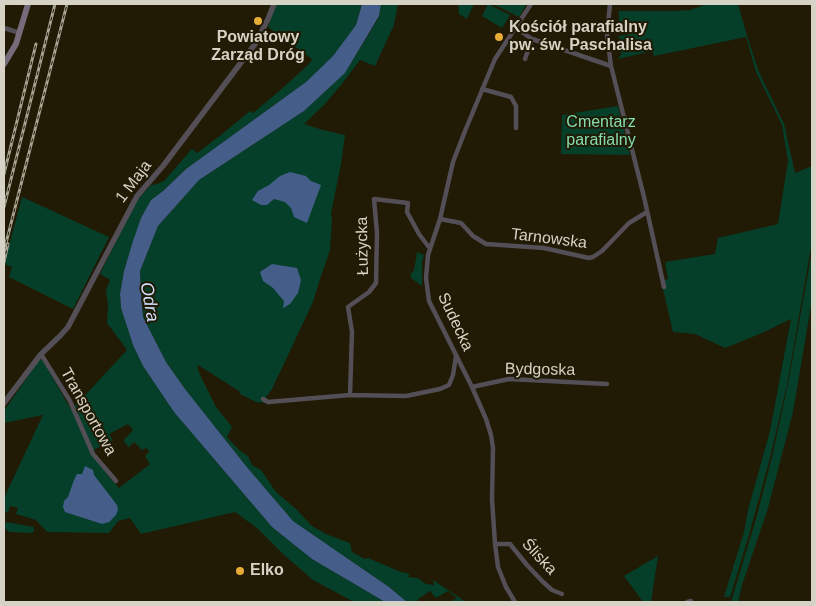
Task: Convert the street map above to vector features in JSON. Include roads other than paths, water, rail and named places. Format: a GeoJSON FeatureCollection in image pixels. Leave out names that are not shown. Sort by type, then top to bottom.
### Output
{"type":"FeatureCollection","features":[{"type":"Feature","properties":{"kind":"main road"},"geometry":{"type":"LineString","coordinates":[[4,64],[16,44],[28,4]]}},
{"type":"Feature","properties":{"kind":"street","name":"1 Maja"},"geometry":{"type":"LineString","coordinates":[[4,403],[41,354],[72,322],[136,196],[163,166],[254,44],[268,20],[274,4]]}},
{"type":"Feature","properties":{"kind":"street","name":"Sudecka"},"geometry":{"type":"LineString","coordinates":[[515,602],[506,588],[498,567],[492,499],[493,448],[491,435],[472,387],[430,301],[426,278],[428,255],[440,219],[453,162],[495,59],[531,4]]}},
{"type":"Feature","properties":{"kind":"street"},"geometry":{"type":"LineString","coordinates":[[610,4],[607,35],[611,66],[664,287]]}},
{"type":"Feature","properties":{"kind":"street"},"geometry":{"type":"LineString","coordinates":[[4,28],[20,33]]}},
{"type":"Feature","properties":{"kind":"street"},"geometry":{"type":"LineString","coordinates":[[516,28],[532,39],[611,66]]}},
{"type":"Feature","properties":{"kind":"street"},"geometry":{"type":"LineString","coordinates":[[525,59],[532,39]]}},
{"type":"Feature","properties":{"kind":"street"},"geometry":{"type":"LineString","coordinates":[[482,89],[511,97],[516,106],[516,128]]}},
{"type":"Feature","properties":{"kind":"street","name":"Łużycka"},"geometry":{"type":"LineString","coordinates":[[350,396],[352,332],[348,307],[369,292],[376,283],[377,233],[374,199],[408,203],[407,212],[419,234],[430,248]]}},
{"type":"Feature","properties":{"kind":"street","name":"Tarnowska"},"geometry":{"type":"LineString","coordinates":[[440,219],[461,223],[473,236],[486,244],[544,248],[589,258],[602,251],[629,223],[647,212]]}},
{"type":"Feature","properties":{"kind":"street","name":"Transportowa"},"geometry":{"type":"LineString","coordinates":[[41,354],[70,401],[93,454],[116,481]]}},
{"type":"Feature","properties":{"kind":"street"},"geometry":{"type":"LineString","coordinates":[[262,400],[268,402],[350,396],[406,396],[440,389],[449,385],[453,375],[456,354]]}},
{"type":"Feature","properties":{"kind":"street","name":"Bydgoska"},"geometry":{"type":"LineString","coordinates":[[472,387],[509,379],[608,384]]}},
{"type":"Feature","properties":{"kind":"street","name":"Śliska"},"geometry":{"type":"LineString","coordinates":[[495,544],[510,544],[526,565],[552,590],[562,594]]}},
{"type":"Feature","properties":{"kind":"water"},"geometry":{"type":"Polygon","coordinates":[[[362,4],[381,4],[379,16],[345,73],[304,111],[199,180],[158,226],[140,271],[141,295],[143,317],[166,362],[246,466],[293,521],[389,587],[407,602],[385,602],[312,559],[272,527],[174,412],[143,366],[133,345],[121,308],[120,294],[124,271],[141,218],[151,200],[186,169],[306,82],[333,56],[356,25],[362,4]]]}},
{"type":"Feature","properties":{"kind":"water"},"geometry":{"type":"Polygon","coordinates":[[[290,172],[306,176],[311,181],[321,185],[307,223],[294,217],[291,208],[285,202],[274,199],[267,205],[261,205],[252,200],[258,191],[280,176],[290,172]]]}},
{"type":"Feature","properties":{"kind":"water"},"geometry":{"type":"Polygon","coordinates":[[[272,264],[297,268],[301,280],[298,293],[290,304],[283,308],[284,301],[273,288],[263,281],[260,272],[272,264]]]}},
{"type":"Feature","properties":{"kind":"water"},"geometry":{"type":"Polygon","coordinates":[[[85,466],[93,470],[94,475],[117,505],[116,515],[109,522],[102,524],[65,512],[63,507],[64,501],[68,497],[77,474],[82,474],[85,466]]]}},
{"type":"Feature","properties":{"kind":"railway"},"geometry":{"type":"LineString","coordinates":[[4,207],[55,4]]}},
{"type":"Feature","properties":{"kind":"railway"},"geometry":{"type":"LineString","coordinates":[[4,251],[67,4]]}},
{"type":"Feature","properties":{"kind":"railway"},"geometry":{"type":"LineString","coordinates":[[4,174],[36,44]]}},
{"type":"Feature","properties":{"kind":"railway"},"geometry":{"type":"LineString","coordinates":[[4,262],[8,244]]}},
{"type":"Feature","properties":{"kind":"place","name":"Powiatowy Zarząd Dróg"},"geometry":{"type":"Point","coordinates":[258,21]}},
{"type":"Feature","properties":{"kind":"place","name":"Kościół parafialny pw. św. Paschalisa"},"geometry":{"type":"Point","coordinates":[499,37]}},
{"type":"Feature","properties":{"kind":"place","name":"Elko"},"geometry":{"type":"Point","coordinates":[240,571]}},
{"type":"Feature","properties":{"kind":"park label","name":"Cmentarz parafialny"},"geometry":{"type":"Point","coordinates":[601,132]}},
{"type":"Feature","properties":{"kind":"water label","name":"Odra"},"geometry":{"type":"Point","coordinates":[149,302]}}]}
